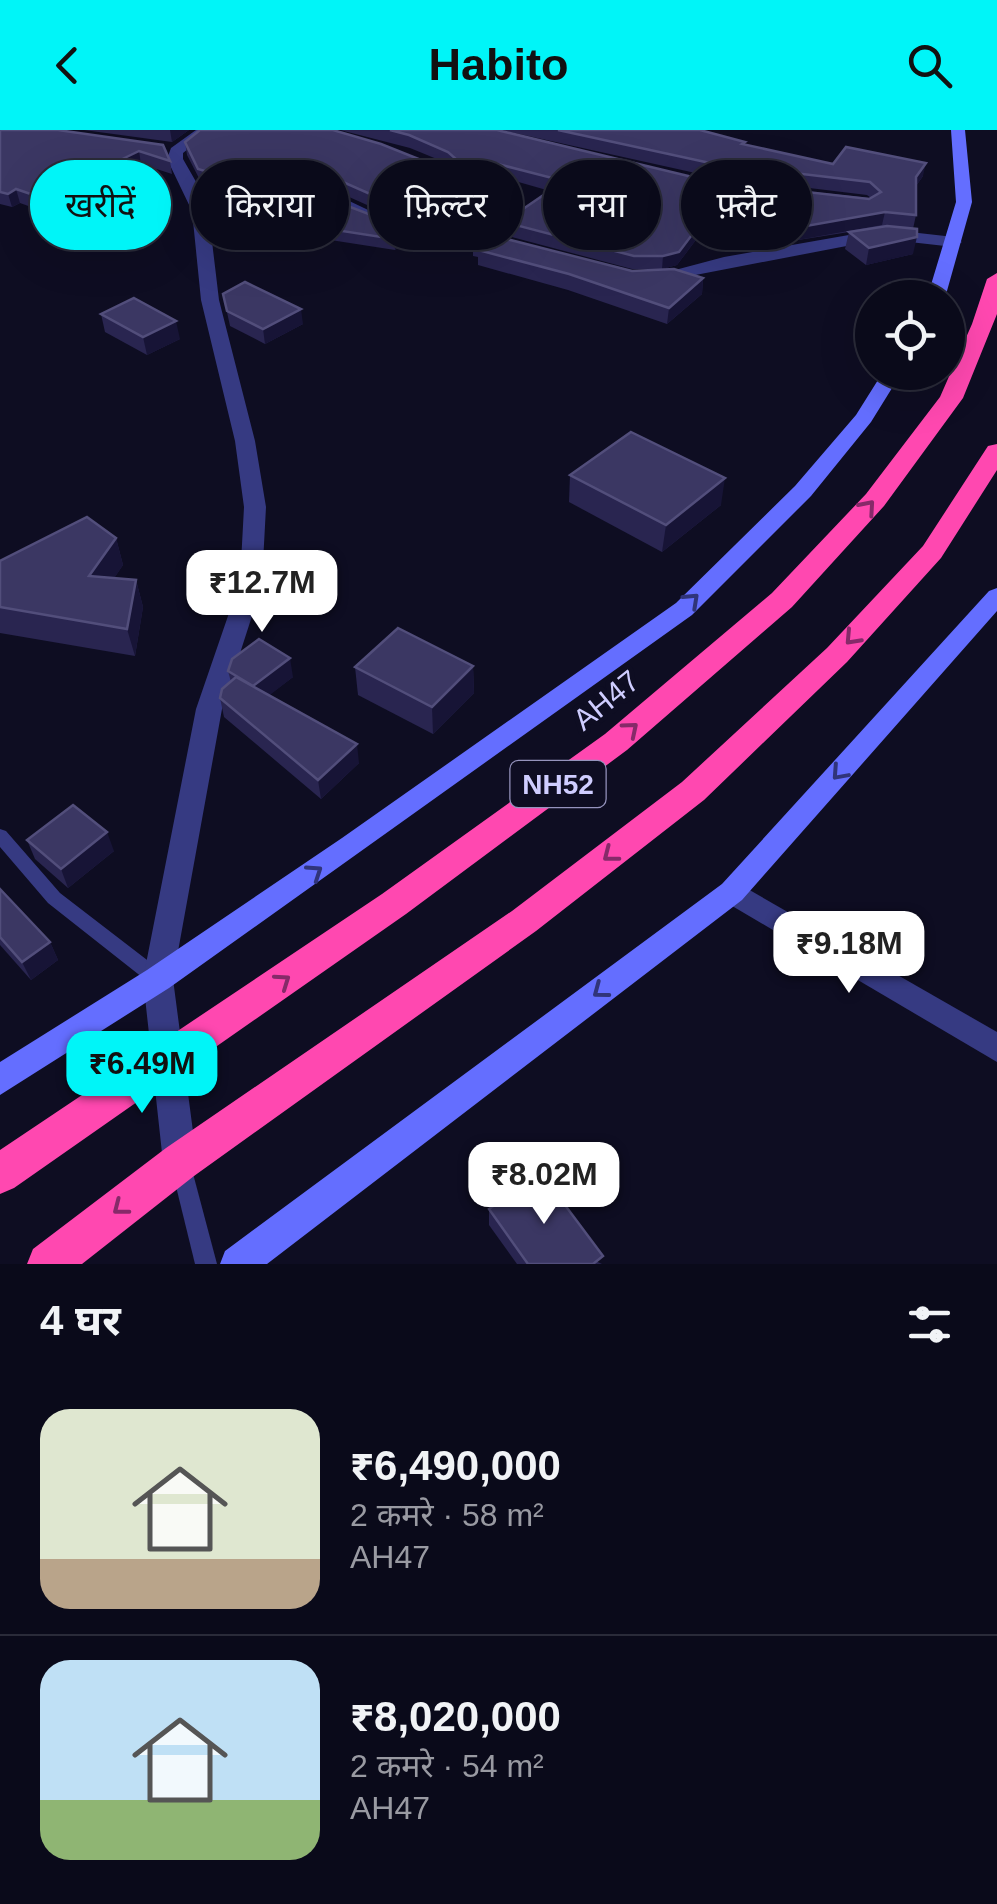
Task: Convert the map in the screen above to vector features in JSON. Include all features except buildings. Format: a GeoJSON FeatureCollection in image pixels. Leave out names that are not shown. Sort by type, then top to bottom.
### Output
{"type":"FeatureCollection","features":[{"type":"Feature","properties":{"kind":"highway","name":"AH47"},"geometry":{"type":"LineString","coordinates":[[0,1174],[167,1062],[616,742],[782,600],[875,500],[951,398],[984,324],[997,280]]}},
{"type":"Feature","properties":{"kind":"highway","name":"NH52"},"geometry":{"type":"LineString","coordinates":[[48,1264],[180,1162],[524,921],[693,791],[837,655],[932,552],[997,452]]}},
{"type":"Feature","properties":{"kind":"street"},"geometry":{"type":"LineString","coordinates":[[158,148],[176,151],[205,130]]}},
{"type":"Feature","properties":{"kind":"street"},"geometry":{"type":"LineString","coordinates":[[942,280],[964,202],[958,130]]}},
{"type":"Feature","properties":{"kind":"street"},"geometry":{"type":"LineString","coordinates":[[176,151],[175,159],[191,194]]}},
{"type":"Feature","properties":{"kind":"street"},"geometry":{"type":"LineString","coordinates":[[349,207],[400,231],[489,240],[529,250]]}},
{"type":"Feature","properties":{"kind":"street"},"geometry":{"type":"LineString","coordinates":[[632,278],[662,278],[724,262],[884,234],[954,242]]}},
{"type":"Feature","properties":{"kind":"street"},"geometry":{"type":"LineString","coordinates":[[180,1162],[158,979],[209,710],[240,616],[252,564],[252,490],[210,300],[204,250]]}},
{"type":"Feature","properties":{"kind":"street"},"geometry":{"type":"LineString","coordinates":[[0,1080],[158,979],[684,609],[803,491],[864,418],[882,390]]}},
{"type":"Feature","properties":{"kind":"street"},"geometry":{"type":"LineString","coordinates":[[238,1264],[732,892],[997,596]]}},
{"type":"Feature","properties":{"kind":"street"},"geometry":{"type":"LineString","coordinates":[[732,892],[997,1048]]}},
{"type":"Feature","properties":{"kind":"lane"},"geometry":{"type":"LineString","coordinates":[[0,836],[54,898],[158,979]]}},
{"type":"Feature","properties":{"kind":"lane"},"geometry":{"type":"LineString","coordinates":[[180,1162],[206,1264]]}}]}
